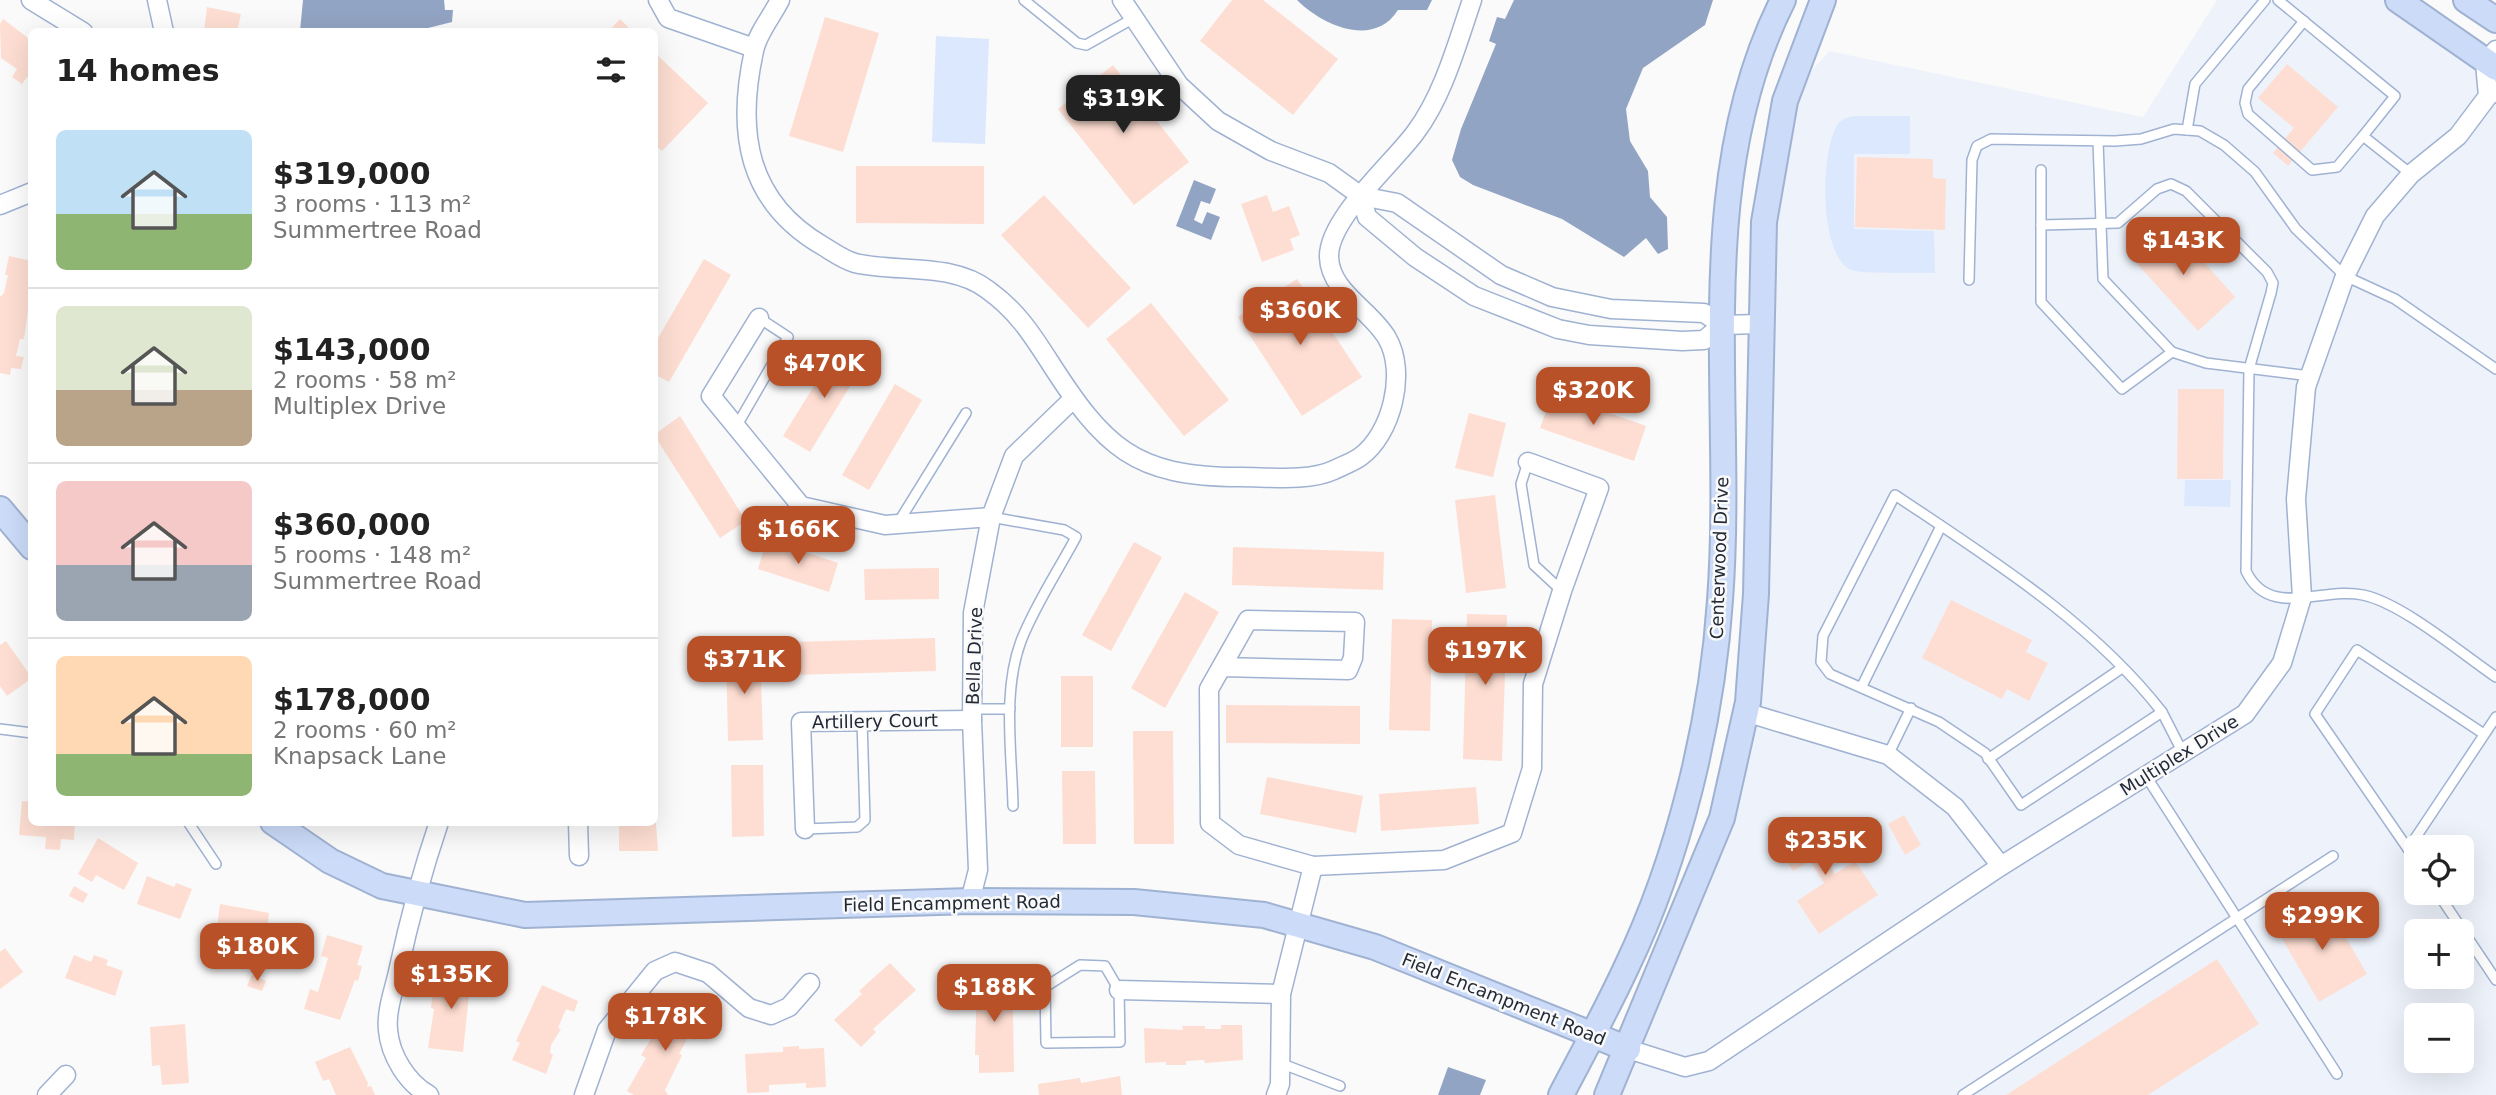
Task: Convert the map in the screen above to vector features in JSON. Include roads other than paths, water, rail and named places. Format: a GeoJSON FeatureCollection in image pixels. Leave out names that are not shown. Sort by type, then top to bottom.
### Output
{"type":"FeatureCollection","features":[{"type":"Feature","properties":{"kind":"street"},"geometry":{"type":"LineString","coordinates":[[32,0],[77,28]]}},
{"type":"Feature","properties":{"kind":"street"},"geometry":{"type":"LineString","coordinates":[[156,0],[163,28]]}},
{"type":"Feature","properties":{"kind":"street"},"geometry":{"type":"LineString","coordinates":[[658,0],[668,18],[754,48]]}},
{"type":"Feature","properties":{"kind":"street"},"geometry":{"type":"LineString","coordinates":[[780,0],[754,48],[745,122],[758,182],[795,230],[851,262],[953,274],[984,286],[1019,314],[1073,399],[1107,438],[1127,455],[1153,467],[1193,475],[1299,476],[1328,472],[1361,456],[1379,437],[1389,416],[1395,364],[1388,339],[1332,274],[1328,255],[1334,237],[1361,196],[1418,130],[1443,80],[1472,0]]}},
{"type":"Feature","properties":{"kind":"street"},"geometry":{"type":"LineString","coordinates":[[1122,0],[1179,85],[1218,121],[1271,151],[1329,173],[1361,196],[1397,203],[1501,275],[1552,297],[1611,309],[1704,313],[1722,326]]}},
{"type":"Feature","properties":{"kind":"street","name":"Centerwood Drive"},"geometry":{"type":"LineString","coordinates":[[1561,1095],[1627,967],[1656,891],[1697,763],[1720,600],[1723,249],[1732,158],[1747,97],[1771,24],[1783,0]]}},
{"type":"Feature","properties":{"kind":"street","name":"Centerwood Drive"},"geometry":{"type":"LineString","coordinates":[[1607,1095],[1723,818],[1745,712],[1756,594],[1763,222],[1785,101],[1823,0]]}},
{"type":"Feature","properties":{"kind":"street"},"geometry":{"type":"LineString","coordinates":[[2398,0],[2493,60],[2492,94]]}},
{"type":"Feature","properties":{"kind":"street"},"geometry":{"type":"LineString","coordinates":[[2466,0],[2496,20]]}},
{"type":"Feature","properties":{"kind":"street","name":"Multiplex Drive"},"geometry":{"type":"LineString","coordinates":[[1628,1049],[1685,1067],[1709,1061],[2001,866],[2245,714],[2283,663],[2302,597],[2296,499],[2306,387],[2345,276],[2375,216],[2412,174],[2458,136],[2492,94]]}},
{"type":"Feature","properties":{"kind":"street"},"geometry":{"type":"LineString","coordinates":[[0,205],[28,194]]}},
{"type":"Feature","properties":{"kind":"street"},"geometry":{"type":"LineString","coordinates":[[1361,196],[1367,217],[1415,257],[1474,296],[1558,329],[1589,335],[1682,341],[1704,340],[1722,326],[1760,324]]}},
{"type":"Feature","properties":{"kind":"street"},"geometry":{"type":"LineString","coordinates":[[759,318],[711,396],[801,506],[886,525],[991,517]]}},
{"type":"Feature","properties":{"kind":"street","name":"Bella Drive"},"geometry":{"type":"LineString","coordinates":[[970,901],[978,870],[972,714],[973,613],[991,517],[1014,456],[1073,399]]}},
{"type":"Feature","properties":{"kind":"street"},"geometry":{"type":"LineString","coordinates":[[1222,667],[1348,670],[1353,658],[1354,622],[1248,620],[1209,689],[1210,823],[1240,845],[1313,866],[1444,860],[1511,834],[1532,768],[1533,684],[1562,591],[1599,488],[1528,462]]}},
{"type":"Feature","properties":{"kind":"street"},"geometry":{"type":"LineString","coordinates":[[0,509],[28,542]]}},
{"type":"Feature","properties":{"kind":"street"},"geometry":{"type":"LineString","coordinates":[[1745,712],[1888,755],[1955,807],[2001,866]]}},
{"type":"Feature","properties":{"kind":"street","name":"Artillery Court"},"geometry":{"type":"LineString","coordinates":[[805,829],[801,722],[972,714]]}},
{"type":"Feature","properties":{"kind":"street","name":"Field Encampment Road"},"geometry":{"type":"LineString","coordinates":[[279,826],[320,855],[365,879],[415,894],[526,915],[970,901],[1183,906],[1264,915],[1375,947],[1628,1049]]}},
{"type":"Feature","properties":{"kind":"street"},"geometry":{"type":"LineString","coordinates":[[429,1095],[420,1090],[400,1066],[388,1031],[390,1008],[415,894],[438,826]]}},
{"type":"Feature","properties":{"kind":"street"},"geometry":{"type":"LineString","coordinates":[[578,826],[579,856]]}},
{"type":"Feature","properties":{"kind":"street"},"geometry":{"type":"LineString","coordinates":[[1276,1095],[1280,1063],[1281,994],[1313,866]]}},
{"type":"Feature","properties":{"kind":"street"},"geometry":{"type":"LineString","coordinates":[[584,1095],[607,1030],[655,971],[675,962],[708,973],[748,1007],[771,1015],[789,1007],[810,983]]}},
{"type":"Feature","properties":{"kind":"street"},"geometry":{"type":"LineString","coordinates":[[1119,990],[1281,994]]}},
{"type":"Feature","properties":{"kind":"street"},"geometry":{"type":"LineString","coordinates":[[47,1095],[66,1075]]}},
{"type":"Feature","properties":{"kind":"lane"},"geometry":{"type":"LineString","coordinates":[[1024,0],[1077,43],[1086,45],[1133,18]]}},
{"type":"Feature","properties":{"kind":"lane"},"geometry":{"type":"LineString","coordinates":[[2187,130],[2195,84],[2265,0]]}},
{"type":"Feature","properties":{"kind":"lane"},"geometry":{"type":"LineString","coordinates":[[2278,0],[2304,21],[2395,96],[2337,167],[2312,170],[2248,114],[2245,103],[2248,89],[2304,21]]}},
{"type":"Feature","properties":{"kind":"lane"},"geometry":{"type":"LineString","coordinates":[[1969,280],[1972,160],[1977,146],[1991,139],[2098,141],[2141,139],[2174,129],[2200,131],[2224,145],[2255,172],[2296,229],[2345,276],[2395,299],[2496,369]]}},
{"type":"Feature","properties":{"kind":"lane"},"geometry":{"type":"LineString","coordinates":[[2363,136],[2412,174]]}},
{"type":"Feature","properties":{"kind":"lane"},"geometry":{"type":"LineString","coordinates":[[2098,141],[2104,279],[2172,352],[2206,363],[2310,376]]}},
{"type":"Feature","properties":{"kind":"lane"},"geometry":{"type":"LineString","coordinates":[[2041,170],[2041,302],[2122,389],[2172,352]]}},
{"type":"Feature","properties":{"kind":"lane"},"geometry":{"type":"LineString","coordinates":[[2041,225],[2118,223],[2157,189],[2171,184],[2186,191],[2267,272],[2273,283],[2249,369],[2246,571],[2253,586],[2264,594],[2302,597],[2362,594],[2391,606],[2496,677]]}},
{"type":"Feature","properties":{"kind":"lane"},"geometry":{"type":"LineString","coordinates":[[736,427],[788,337],[759,318]]}},
{"type":"Feature","properties":{"kind":"lane"},"geometry":{"type":"LineString","coordinates":[[897,524],[966,413]]}},
{"type":"Feature","properties":{"kind":"lane"},"geometry":{"type":"LineString","coordinates":[[1528,462],[1521,484],[1534,565],[1562,591]]}},
{"type":"Feature","properties":{"kind":"lane"},"geometry":{"type":"LineString","coordinates":[[2162,712],[2021,805],[1988,759],[1939,722],[1830,674],[1821,662],[1820,648],[1823,636],[1895,495],[2056,607],[2138,681],[2162,712],[2183,753]]}},
{"type":"Feature","properties":{"kind":"lane"},"geometry":{"type":"LineString","coordinates":[[991,517],[1064,530],[1076,537],[1021,641],[1013,677],[1010,709],[1013,806]]}},
{"type":"Feature","properties":{"kind":"lane"},"geometry":{"type":"LineString","coordinates":[[1862,686],[1941,526]]}},
{"type":"Feature","properties":{"kind":"lane"},"geometry":{"type":"LineString","coordinates":[[2404,842],[2315,714],[2357,650],[2484,734]]}},
{"type":"Feature","properties":{"kind":"lane"},"geometry":{"type":"LineString","coordinates":[[1988,759],[2122,668]]}},
{"type":"Feature","properties":{"kind":"lane"},"geometry":{"type":"LineString","coordinates":[[1888,755],[1911,708]]}},
{"type":"Feature","properties":{"kind":"lane"},"geometry":{"type":"LineString","coordinates":[[972,714],[1010,709]]}},
{"type":"Feature","properties":{"kind":"lane"},"geometry":{"type":"LineString","coordinates":[[2418,835],[2496,717]]}},
{"type":"Feature","properties":{"kind":"lane"},"geometry":{"type":"LineString","coordinates":[[805,829],[857,827],[865,820],[862,720]]}},
{"type":"Feature","properties":{"kind":"lane"},"geometry":{"type":"LineString","coordinates":[[0,729],[28,732]]}},
{"type":"Feature","properties":{"kind":"lane"},"geometry":{"type":"LineString","coordinates":[[2146,776],[2235,919],[2337,1074]]}},
{"type":"Feature","properties":{"kind":"lane"},"geometry":{"type":"LineString","coordinates":[[191,826],[216,863]]}},
{"type":"Feature","properties":{"kind":"lane"},"geometry":{"type":"LineString","coordinates":[[1963,1095],[2333,856]]}},
{"type":"Feature","properties":{"kind":"lane"},"geometry":{"type":"LineString","coordinates":[[2446,905],[2496,980]]}},
{"type":"Feature","properties":{"kind":"lane"},"geometry":{"type":"LineString","coordinates":[[1080,965],[1105,966],[1119,990],[1120,1042],[1046,1043],[1045,987],[1080,965]]}},
{"type":"Feature","properties":{"kind":"lane"},"geometry":{"type":"LineString","coordinates":[[1280,1063],[1340,1086]]}}]}
